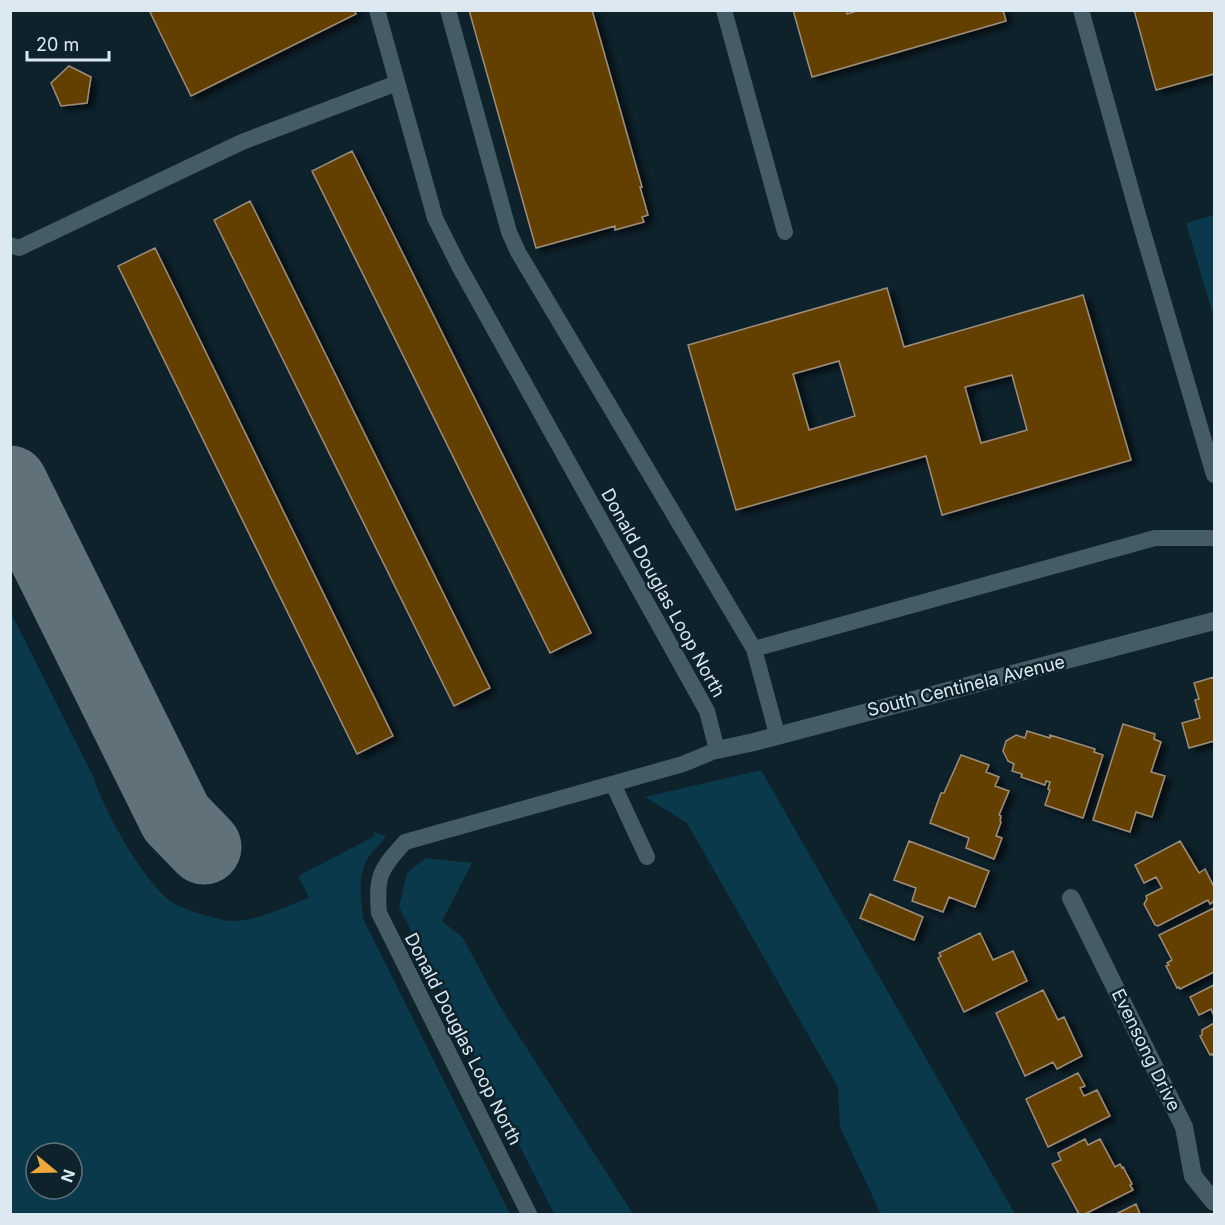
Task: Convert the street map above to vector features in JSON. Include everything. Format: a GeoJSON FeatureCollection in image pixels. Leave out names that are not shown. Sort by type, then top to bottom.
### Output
{"type":"FeatureCollection","features":[{"type":"Feature","properties":{"kind":"street","name":"South Centinela Avenue"},"geometry":{"type":"LineString","coordinates":[[717,750],[1037,669],[1215,621]]}},
{"type":"Feature","properties":{"kind":"street","name":"Evensong Drive"},"geometry":{"type":"LineString","coordinates":[[1071,898],[1184,1127],[1192,1176],[1215,1202]]}},
{"type":"Feature","properties":{"kind":"lane","name":"Donald Douglas Loop North"},"geometry":{"type":"LineString","coordinates":[[377,10],[435,218],[707,711],[717,750],[683,764],[405,842],[383,867],[377,888],[379,913],[530,1215]]}},
{"type":"Feature","properties":{"kind":"lane"},"geometry":{"type":"LineString","coordinates":[[448,10],[509,232],[518,252],[754,649],[777,734]]}},
{"type":"Feature","properties":{"kind":"lane"},"geometry":{"type":"LineString","coordinates":[[724,10],[785,232]]}},
{"type":"Feature","properties":{"kind":"lane"},"geometry":{"type":"LineString","coordinates":[[1081,10],[1138,215],[1215,475]]}},
{"type":"Feature","properties":{"kind":"lane"},"geometry":{"type":"LineString","coordinates":[[10,245],[19,248],[242,142],[397,83]]}},
{"type":"Feature","properties":{"kind":"lane"},"geometry":{"type":"LineString","coordinates":[[754,649],[1155,538],[1215,538]]}},
{"type":"Feature","properties":{"kind":"lane"},"geometry":{"type":"LineString","coordinates":[[613,784],[647,857]]}},
{"type":"Feature","properties":{"kind":"shaded area"},"geometry":{"type":"Polygon","coordinates":[[[1214,215],[1214,318],[1186,223],[1214,215]]]}},
{"type":"Feature","properties":{"kind":"shaded area"},"geometry":{"type":"Polygon","coordinates":[[[10,611],[93,776],[116,827],[152,883],[177,905],[203,915],[230,921],[259,917],[309,898],[298,876],[375,836],[374,832],[386,836],[368,858],[362,872],[363,918],[510,1214],[11,1214],[10,611]]]}},
{"type":"Feature","properties":{"kind":"shaded area"},"geometry":{"type":"Polygon","coordinates":[[[761,770],[1015,1214],[881,1214],[840,1127],[838,1087],[687,823],[645,797],[761,770]]]}},
{"type":"Feature","properties":{"kind":"shaded area"},"geometry":{"type":"Polygon","coordinates":[[[426,858],[472,863],[442,921],[463,938],[499,1005],[633,1214],[554,1214],[399,907],[407,873],[426,858]]]}},
{"type":"Feature","properties":{"kind":"building"},"geometry":{"type":"Polygon","coordinates":[[[149,10],[354,10],[356,14],[191,96],[149,10]]]}},
{"type":"Feature","properties":{"kind":"building"},"geometry":{"type":"Polygon","coordinates":[[[469,10],[592,10],[642,187],[640,187],[648,215],[642,217],[644,222],[615,230],[615,226],[536,248],[469,10]]]}},
{"type":"Feature","properties":{"kind":"building"},"geometry":{"type":"Polygon","coordinates":[[[793,10],[846,10],[847,14],[860,10],[1003,10],[1006,21],[812,77],[793,10]]]}},
{"type":"Feature","properties":{"kind":"building"},"geometry":{"type":"Polygon","coordinates":[[[1134,10],[1214,10],[1214,74],[1156,90],[1134,10]]]}},
{"type":"Feature","properties":{"kind":"building"},"geometry":{"type":"Polygon","coordinates":[[[69,66],[91,77],[87,103],[61,106],[51,83],[69,66]]]}},
{"type":"Feature","properties":{"kind":"building"},"geometry":{"type":"Polygon","coordinates":[[[352,151],[591,633],[550,653],[312,171],[352,151]]]}},
{"type":"Feature","properties":{"kind":"building"},"geometry":{"type":"Polygon","coordinates":[[[250,201],[490,688],[454,706],[214,220],[250,201]]]}},
{"type":"Feature","properties":{"kind":"building"},"geometry":{"type":"Polygon","coordinates":[[[155,248],[393,736],[357,754],[118,266],[155,248]]]}},
{"type":"Feature","properties":{"kind":"building"},"geometry":{"type":"Polygon","coordinates":[[[887,288],[904,347],[1083,295],[1131,460],[942,515],[926,456],[736,510],[688,345],[887,288]],[[839,361],[793,374],[809,430],[855,416],[839,361]],[[1012,375],[965,387],[981,443],[1027,430],[1012,375]]]}},
{"type":"Feature","properties":{"kind":"building"},"geometry":{"type":"Polygon","coordinates":[[[1214,677],[1214,741],[1189,748],[1182,723],[1200,718],[1195,700],[1199,699],[1194,683],[1214,677]]]}},
{"type":"Feature","properties":{"kind":"building"},"geometry":{"type":"Polygon","coordinates":[[[1123,724],[1155,734],[1154,739],[1161,742],[1151,772],[1165,776],[1152,817],[1136,812],[1130,832],[1093,820],[1123,724]]]}},
{"type":"Feature","properties":{"kind":"building"},"geometry":{"type":"Polygon","coordinates":[[[1027,731],[1050,738],[1050,735],[1095,749],[1094,752],[1103,755],[1083,818],[1045,805],[1050,782],[1046,781],[1045,785],[1021,777],[1022,774],[1012,771],[1014,764],[1008,761],[1003,751],[1006,741],[1016,735],[1025,738],[1027,731]]]}},
{"type":"Feature","properties":{"kind":"building"},"geometry":{"type":"Polygon","coordinates":[[[961,755],[989,765],[986,772],[999,777],[995,786],[1009,791],[999,815],[1001,822],[996,836],[1002,838],[994,859],[966,848],[969,838],[930,823],[941,793],[944,793],[961,755]]]}},
{"type":"Feature","properties":{"kind":"building"},"geometry":{"type":"Polygon","coordinates":[[[909,841],[989,871],[975,907],[949,897],[943,912],[912,901],[916,888],[894,880],[909,841]]]}},
{"type":"Feature","properties":{"kind":"building"},"geometry":{"type":"Polygon","coordinates":[[[1180,841],[1199,873],[1205,869],[1214,887],[1214,901],[1210,904],[1208,900],[1158,926],[1155,925],[1144,904],[1146,896],[1162,888],[1156,877],[1144,883],[1135,865],[1180,841]]]}},
{"type":"Feature","properties":{"kind":"building"},"geometry":{"type":"Polygon","coordinates":[[[870,894],[923,917],[914,940],[860,918],[870,894]]]}},
{"type":"Feature","properties":{"kind":"building"},"geometry":{"type":"Polygon","coordinates":[[[1214,908],[1214,972],[1180,989],[1177,988],[1166,966],[1172,960],[1159,935],[1214,908]]]}},
{"type":"Feature","properties":{"kind":"building"},"geometry":{"type":"Polygon","coordinates":[[[980,933],[993,960],[1013,951],[1027,981],[964,1012],[938,958],[941,956],[939,953],[980,933]]]}},
{"type":"Feature","properties":{"kind":"building"},"geometry":{"type":"Polygon","coordinates":[[[1214,985],[1214,1016],[1211,1009],[1199,1015],[1190,997],[1214,985]]]}},
{"type":"Feature","properties":{"kind":"building"},"geometry":{"type":"Polygon","coordinates":[[[1043,990],[1058,1020],[1064,1017],[1082,1056],[1057,1069],[1053,1062],[1025,1076],[996,1013],[1043,990]]]}},
{"type":"Feature","properties":{"kind":"building"},"geometry":{"type":"Polygon","coordinates":[[[1214,1023],[1214,1057],[1210,1055],[1200,1036],[1202,1030],[1214,1023]]]}},
{"type":"Feature","properties":{"kind":"building"},"geometry":{"type":"Polygon","coordinates":[[[1078,1073],[1085,1086],[1080,1088],[1084,1096],[1097,1090],[1110,1116],[1048,1147],[1026,1099],[1078,1073]]]}},
{"type":"Feature","properties":{"kind":"building"},"geometry":{"type":"Polygon","coordinates":[[[1085,1139],[1088,1145],[1100,1139],[1115,1167],[1120,1164],[1123,1167],[1133,1190],[1085,1214],[1079,1214],[1052,1164],[1061,1160],[1058,1153],[1085,1139]]]}},
{"type":"Feature","properties":{"kind":"building"},"geometry":{"type":"Polygon","coordinates":[[[1136,1204],[1140,1214],[1116,1214],[1136,1204]]]}},
{"type":"Feature","properties":{"kind":"taxiway"},"geometry":{"type":"LineString","coordinates":[[10,483],[176,818],[204,847]]}}]}
